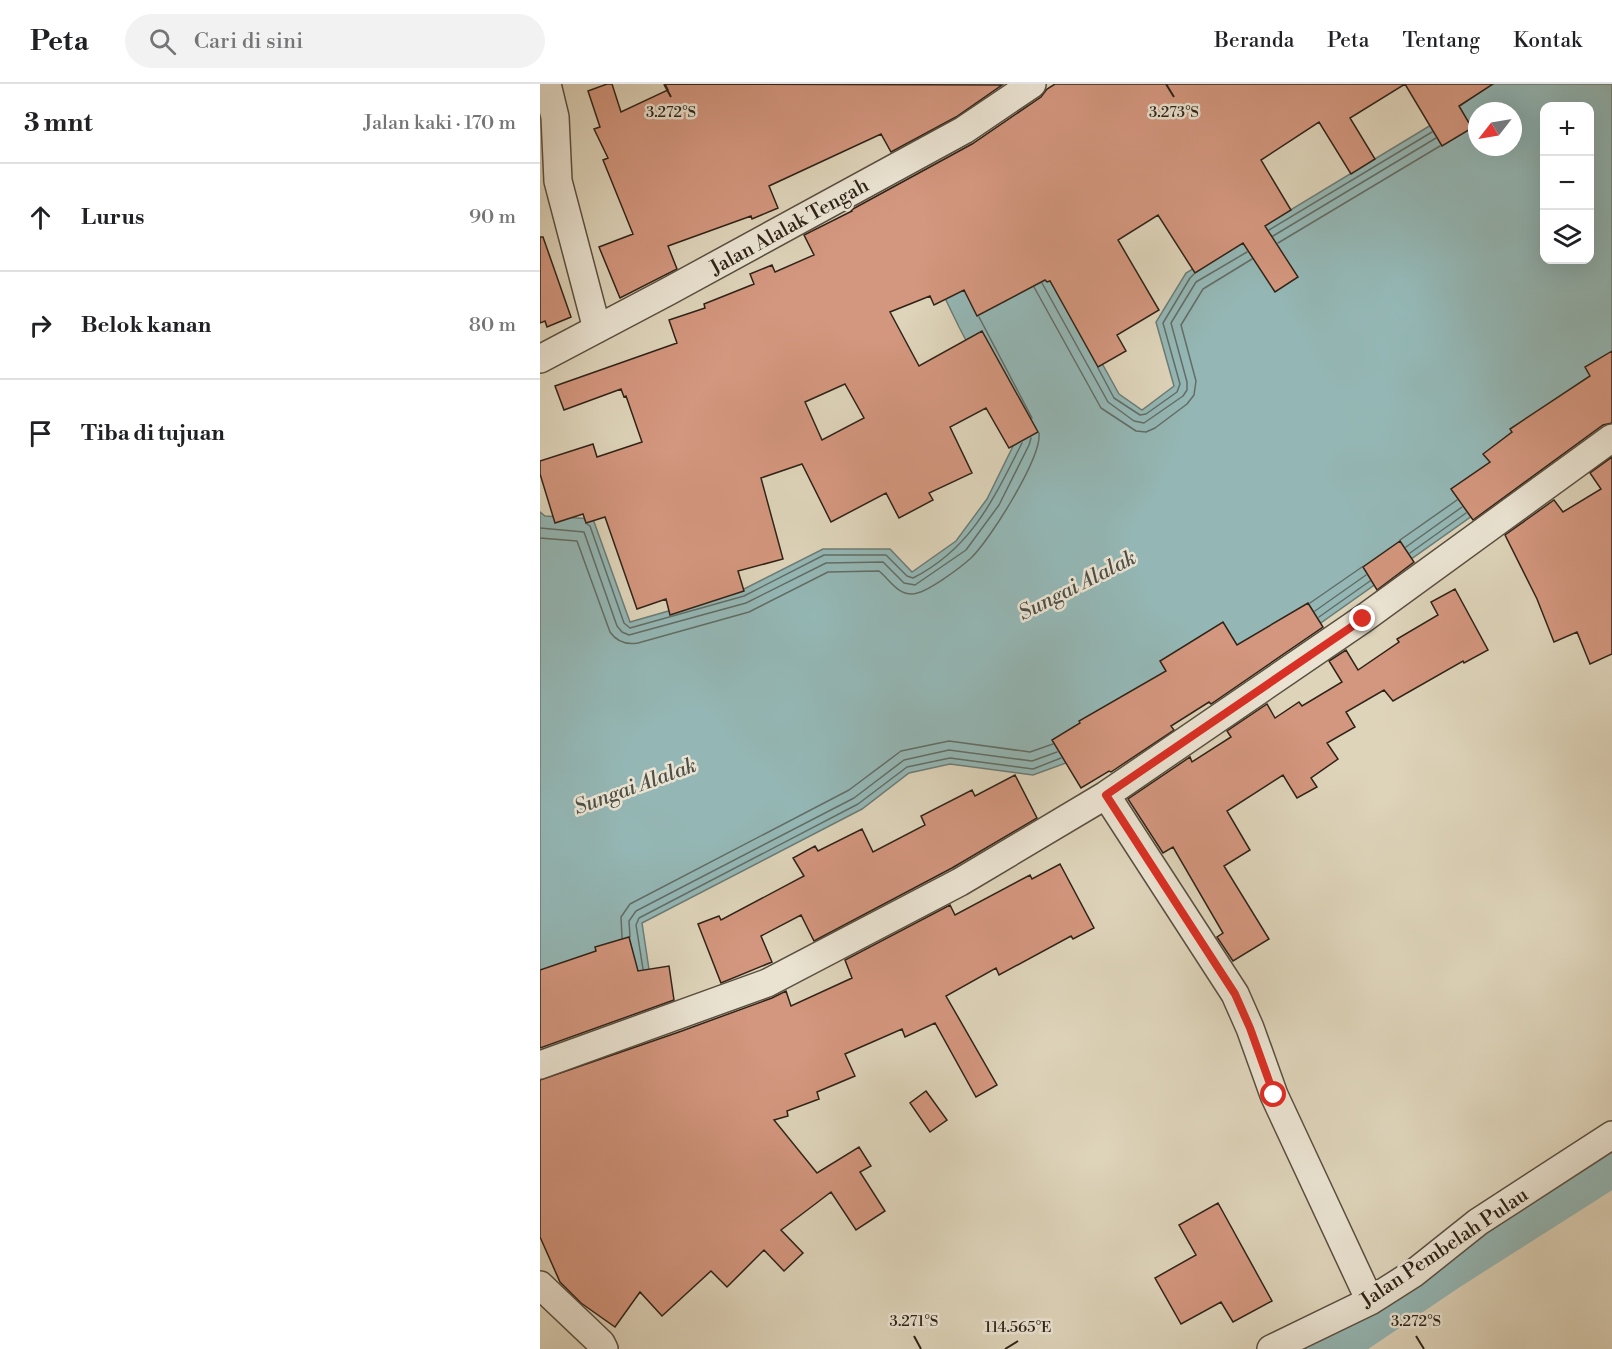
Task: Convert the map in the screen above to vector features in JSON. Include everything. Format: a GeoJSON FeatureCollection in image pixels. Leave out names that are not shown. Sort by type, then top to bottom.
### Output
{"type":"FeatureCollection","features":[{"type":"Feature","properties":{"kind":"street"},"geometry":{"type":"LineString","coordinates":[[547,84],[555,117],[558,181],[597,329]]}},
{"type":"Feature","properties":{"kind":"street","name":"Jalan Alalak Tengah"},"geometry":{"type":"LineString","coordinates":[[540,359],[964,130],[1032,84]]}},
{"type":"Feature","properties":{"kind":"street"},"geometry":{"type":"LineString","coordinates":[[540,1065],[767,983],[960,882],[1106,795],[1363,619],[1612,438]]}},
{"type":"Feature","properties":{"kind":"street"},"geometry":{"type":"LineString","coordinates":[[1106,795],[1235,994],[1274,1095],[1370,1301]]}},
{"type":"Feature","properties":{"kind":"street","name":"Jalan Pembelah Pulau"},"geometry":{"type":"LineString","coordinates":[[1271,1349],[1370,1301],[1414,1273],[1478,1222],[1612,1135]]}},
{"type":"Feature","properties":{"kind":"street"},"geometry":{"type":"LineString","coordinates":[[540,1285],[601,1343],[604,1349]]}},
{"type":"Feature","properties":{"kind":"water","name":"Sungai Alalak"},"geometry":{"type":"Polygon","coordinates":[[[1492,84],[1612,84],[1612,415],[1288,646],[1107,748],[1033,775],[950,764],[909,773],[862,809],[642,923],[650,976],[540,1037],[540,512],[545,516],[593,519],[630,622],[742,590],[823,549],[890,549],[912,572],[956,541],[987,499],[1017,438],[911,228],[995,170],[1119,394],[1142,410],[1174,386],[1156,322],[1186,273],[1441,119],[1492,84]]]}},
{"type":"Feature","properties":{"kind":"building"},"geometry":{"type":"Polygon","coordinates":[[[612,84],[621,112],[668,90],[665,84],[1002,85],[956,117],[891,152],[881,134],[769,186],[778,208],[752,219],[751,216],[668,246],[677,269],[620,298],[599,247],[633,234],[603,160],[608,158],[594,129],[600,127],[588,91],[612,84]]]}},
{"type":"Feature","properties":{"kind":"building"},"geometry":{"type":"Polygon","coordinates":[[[1055,84],[1405,84],[1350,118],[1375,159],[1351,174],[1319,122],[1261,160],[1291,210],[1265,226],[1298,277],[1275,292],[1243,243],[1195,273],[1158,215],[1118,240],[1159,310],[1117,335],[1126,351],[1098,367],[1050,281],[1045,280],[977,316],[964,290],[934,305],[930,296],[890,312],[919,366],[982,331],[1038,432],[1009,448],[986,408],[950,427],[972,473],[929,493],[933,500],[899,518],[886,493],[831,522],[802,464],[761,478],[783,559],[738,571],[744,591],[670,615],[666,599],[637,609],[605,517],[586,523],[583,514],[555,523],[540,474],[540,461],[593,444],[597,457],[642,442],[626,396],[624,397],[621,389],[564,410],[555,386],[677,343],[669,320],[705,308],[704,304],[754,284],[750,274],[772,265],[775,272],[814,255],[804,235],[972,144],[1041,97],[1055,84]],[[845,384],[805,402],[822,440],[864,418],[845,384]]]}},
{"type":"Feature","properties":{"kind":"building"},"geometry":{"type":"Polygon","coordinates":[[[1405,84],[1493,84],[1459,106],[1468,121],[1468,130],[1442,146],[1405,84]]]}},
{"type":"Feature","properties":{"kind":"building"},"geometry":{"type":"Polygon","coordinates":[[[540,237],[543,237],[571,317],[547,327],[545,321],[540,323],[540,237]]]}},
{"type":"Feature","properties":{"kind":"building"},"geometry":{"type":"Polygon","coordinates":[[[1612,351],[1612,423],[1603,425],[1473,520],[1451,489],[1490,462],[1483,454],[1512,432],[1510,429],[1590,376],[1585,367],[1612,351]]]}},
{"type":"Feature","properties":{"kind":"building"},"geometry":{"type":"Polygon","coordinates":[[[1612,457],[1612,654],[1590,664],[1577,632],[1554,642],[1537,599],[1505,535],[1554,500],[1563,512],[1601,489],[1590,473],[1612,457]]]}},
{"type":"Feature","properties":{"kind":"building"},"geometry":{"type":"Polygon","coordinates":[[[1400,541],[1414,562],[1377,590],[1363,567],[1400,541]]]}},
{"type":"Feature","properties":{"kind":"building"},"geometry":{"type":"Polygon","coordinates":[[[1455,589],[1488,650],[1464,663],[1463,661],[1393,701],[1384,690],[1346,712],[1355,727],[1327,743],[1338,759],[1311,778],[1317,787],[1297,798],[1283,775],[1227,811],[1250,850],[1224,866],[1269,939],[1233,961],[1217,937],[1223,933],[1173,847],[1163,853],[1128,799],[1190,757],[1192,762],[1231,737],[1227,731],[1267,704],[1275,718],[1299,702],[1302,706],[1342,682],[1329,661],[1346,650],[1358,670],[1399,642],[1397,639],[1438,615],[1431,602],[1455,589]]]}},
{"type":"Feature","properties":{"kind":"building"},"geometry":{"type":"Polygon","coordinates":[[[1308,603],[1323,627],[1211,704],[1209,702],[1171,726],[1174,730],[1111,772],[1109,771],[1081,788],[1052,740],[1080,723],[1079,721],[1166,671],[1160,661],[1223,622],[1237,645],[1308,603]]]}},
{"type":"Feature","properties":{"kind":"building"},"geometry":{"type":"Polygon","coordinates":[[[1015,775],[1037,818],[952,868],[814,941],[801,915],[761,936],[772,962],[721,983],[698,924],[719,916],[721,920],[804,876],[793,858],[815,846],[818,851],[862,829],[873,852],[925,825],[921,816],[972,790],[975,796],[1015,775]]]}},
{"type":"Feature","properties":{"kind":"building"},"geometry":{"type":"Polygon","coordinates":[[[1060,864],[1094,928],[1073,939],[1071,936],[999,975],[996,968],[946,996],[997,1085],[976,1097],[935,1023],[905,1037],[902,1029],[845,1054],[855,1076],[817,1092],[819,1099],[787,1111],[788,1116],[774,1120],[817,1173],[859,1147],[871,1166],[860,1172],[885,1211],[856,1230],[831,1192],[781,1230],[803,1253],[784,1271],[764,1250],[727,1287],[711,1271],[662,1316],[640,1292],[615,1327],[581,1303],[560,1282],[540,1237],[540,1080],[679,1032],[786,991],[791,1006],[852,978],[845,960],[950,905],[955,915],[1030,875],[1032,879],[1060,864]]]}},
{"type":"Feature","properties":{"kind":"building"},"geometry":{"type":"Polygon","coordinates":[[[629,937],[638,971],[669,966],[674,1000],[540,1048],[540,970],[596,951],[595,947],[629,937]]]}},
{"type":"Feature","properties":{"kind":"building"},"geometry":{"type":"Polygon","coordinates":[[[926,1091],[947,1120],[930,1132],[910,1103],[926,1091]]]}},
{"type":"Feature","properties":{"kind":"building"},"geometry":{"type":"Polygon","coordinates":[[[1218,1203],[1272,1301],[1233,1322],[1221,1302],[1181,1324],[1155,1278],[1196,1255],[1179,1225],[1218,1203]]]}},
{"type":"Feature","properties":{"kind":"waterway"},"geometry":{"type":"LineString","coordinates":[[1325,1349],[1612,1163]]}},
{"type":"Feature","properties":{"kind":"route"},"geometry":{"type":"LineString","coordinates":[[1274,1095],[1235,994],[1106,795],[1363,619]]}}]}
